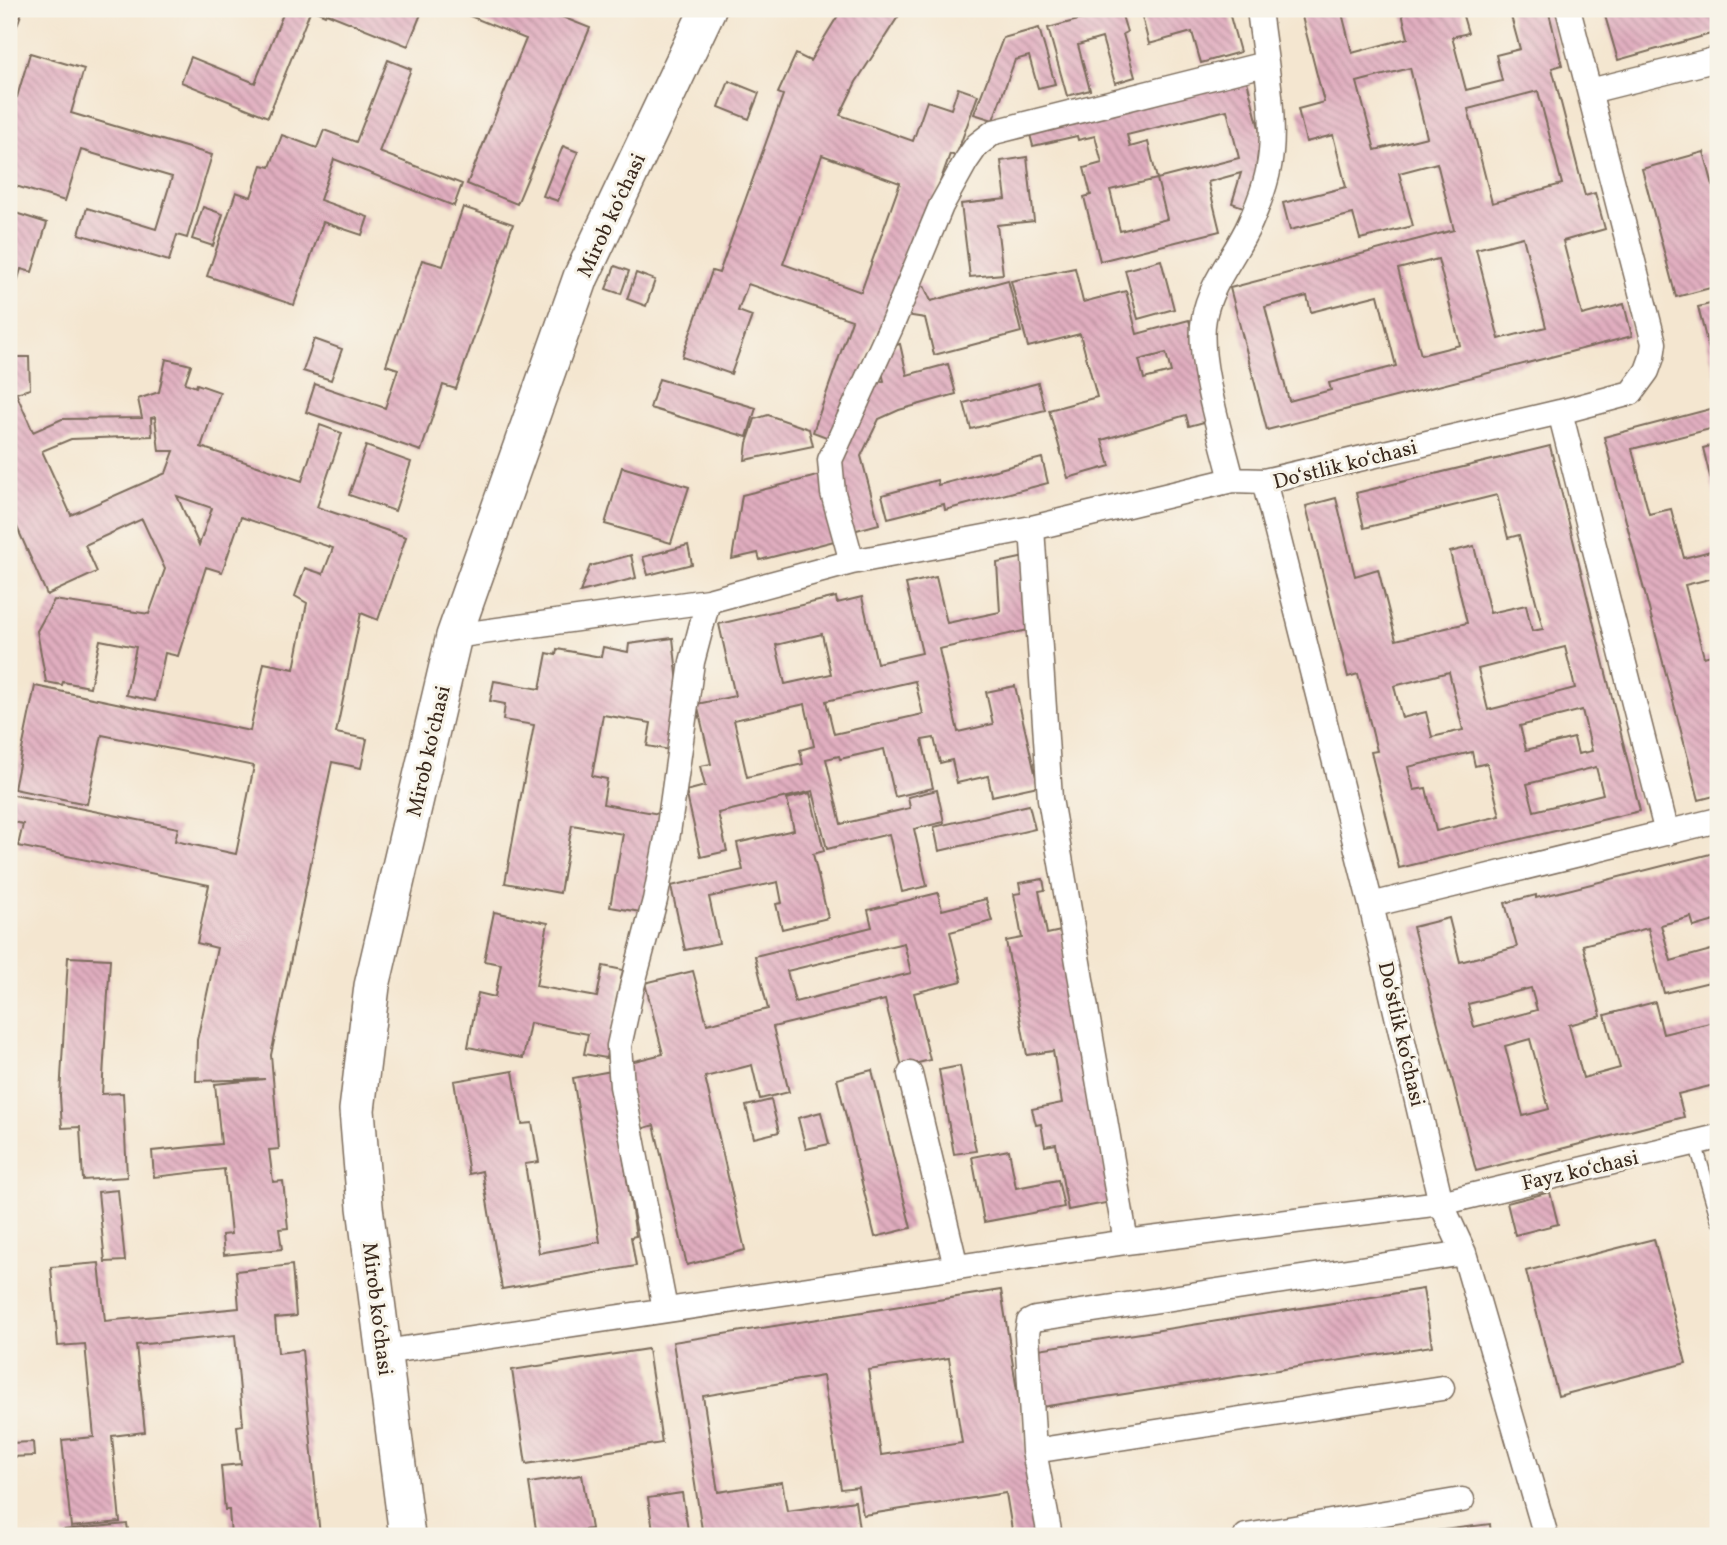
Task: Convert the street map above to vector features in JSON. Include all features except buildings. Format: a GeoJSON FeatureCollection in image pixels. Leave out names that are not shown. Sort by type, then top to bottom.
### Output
{"type":"FeatureCollection","features":[{"type":"Feature","properties":{"kind":"street","name":"Mirob koʻchasi"},"geometry":{"type":"LineString","coordinates":[[407,1536],[365,1207],[357,1110],[372,986],[454,636],[581,277],[708,9]]}},
{"type":"Feature","properties":{"kind":"street"},"geometry":{"type":"LineString","coordinates":[[1232,480],[1207,375],[1203,320],[1209,298],[1249,226],[1267,176],[1271,151],[1259,9]]}},
{"type":"Feature","properties":{"kind":"street","name":"Doʻstlik koʻchasi"},"geometry":{"type":"LineString","coordinates":[[1546,1536],[1464,1254],[1441,1203],[1371,905],[1264,481],[1631,393],[1647,372],[1654,342],[1568,9]]}},
{"type":"Feature","properties":{"kind":"street"},"geometry":{"type":"LineString","coordinates":[[1590,91],[1718,59]]}},
{"type":"Feature","properties":{"kind":"street"},"geometry":{"type":"LineString","coordinates":[[852,562],[833,493],[830,460],[891,327],[941,206],[977,145],[994,132],[1265,64]]}},
{"type":"Feature","properties":{"kind":"street"},"geometry":{"type":"LineString","coordinates":[[1560,412],[1667,833]]}},
{"type":"Feature","properties":{"kind":"street"},"geometry":{"type":"LineString","coordinates":[[454,636],[708,601],[852,562],[1032,528],[1232,480],[1264,481]]}},
{"type":"Feature","properties":{"kind":"street"},"geometry":{"type":"LineString","coordinates":[[1032,528],[1050,799],[1126,1242]]}},
{"type":"Feature","properties":{"kind":"street"},"geometry":{"type":"LineString","coordinates":[[665,1309],[622,1086],[620,1046],[666,847],[692,662],[708,601]]}},
{"type":"Feature","properties":{"kind":"street"},"geometry":{"type":"LineString","coordinates":[[1371,905],[1718,820]]}},
{"type":"Feature","properties":{"kind":"street"},"geometry":{"type":"LineString","coordinates":[[910,1074],[956,1267]]}},
{"type":"Feature","properties":{"kind":"street","name":"Fayz koʻchasi"},"geometry":{"type":"LineString","coordinates":[[384,1352],[1126,1242],[1441,1203],[1707,1140]]}},
{"type":"Feature","properties":{"kind":"street"},"geometry":{"type":"LineString","coordinates":[[1051,1536],[1034,1451],[1027,1334],[1029,1322],[1464,1254]]}},
{"type":"Feature","properties":{"kind":"street"},"geometry":{"type":"LineString","coordinates":[[1034,1451],[1442,1388]]}},
{"type":"Feature","properties":{"kind":"street"},"geometry":{"type":"LineString","coordinates":[[1246,1536],[1462,1500]]}},
{"type":"Feature","properties":{"kind":"lane"},"geometry":{"type":"LineString","coordinates":[[1707,1140],[1718,1221]]}}]}
